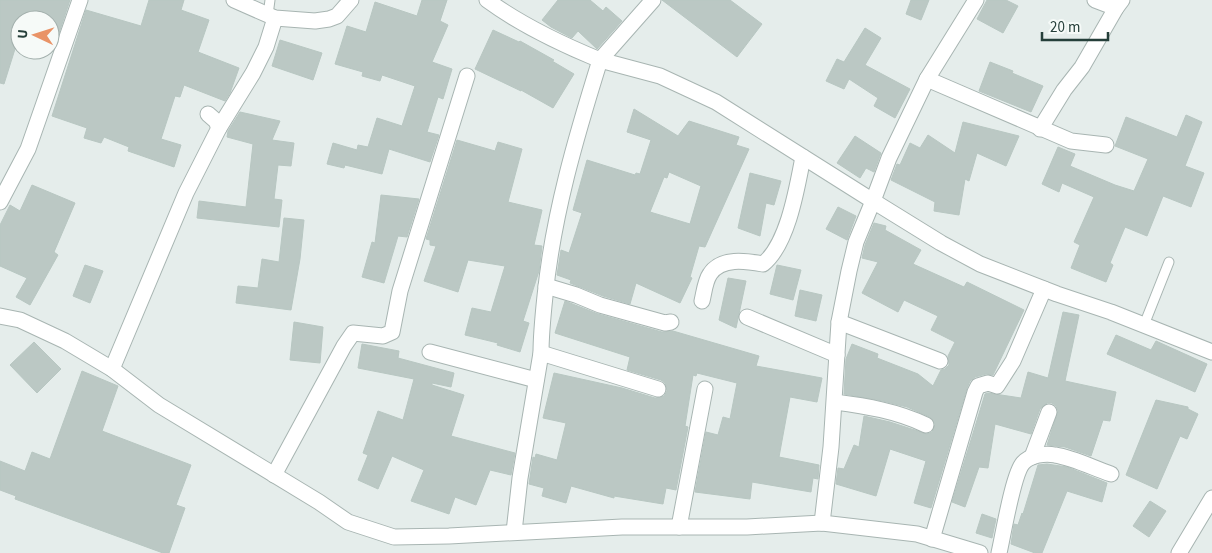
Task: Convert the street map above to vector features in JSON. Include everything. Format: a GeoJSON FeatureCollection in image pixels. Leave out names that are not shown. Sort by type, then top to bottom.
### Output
{"type":"FeatureCollection","features":[{"type":"Feature","properties":{"kind":"street"},"geometry":{"type":"LineString","coordinates":[[0,202],[28,149],[80,0]]}},
{"type":"Feature","properties":{"kind":"street"},"geometry":{"type":"LineString","coordinates":[[234,0],[271,11],[315,20],[329,19],[337,16],[351,0]]}},
{"type":"Feature","properties":{"kind":"street"},"geometry":{"type":"LineString","coordinates":[[487,0],[504,13],[571,48],[600,60],[660,76],[716,102],[873,201],[980,264],[1212,352]]}},
{"type":"Feature","properties":{"kind":"street"},"geometry":{"type":"LineString","coordinates":[[514,532],[520,478],[541,353],[547,270],[575,140],[600,60],[653,0]]}},
{"type":"Feature","properties":{"kind":"street"},"geometry":{"type":"LineString","coordinates":[[822,523],[835,402],[840,322],[856,242],[889,158],[927,79],[976,0]]}},
{"type":"Feature","properties":{"kind":"street"},"geometry":{"type":"LineString","coordinates":[[1040,129],[1064,90],[1082,66],[1119,4],[1095,0]]}},
{"type":"Feature","properties":{"kind":"street"},"geometry":{"type":"LineString","coordinates":[[112,369],[186,193],[219,128],[253,73],[266,47],[271,11]]}},
{"type":"Feature","properties":{"kind":"street"},"geometry":{"type":"LineString","coordinates":[[274,476],[352,333],[383,336],[392,332],[400,291],[467,76]]}},
{"type":"Feature","properties":{"kind":"street"},"geometry":{"type":"LineString","coordinates":[[927,79],[1070,141],[1106,145]]}},
{"type":"Feature","properties":{"kind":"street"},"geometry":{"type":"LineString","coordinates":[[208,114],[219,128]]}},
{"type":"Feature","properties":{"kind":"street"},"geometry":{"type":"LineString","coordinates":[[702,301],[709,275],[713,270],[734,261],[763,264],[776,250],[794,203],[803,157]]}},
{"type":"Feature","properties":{"kind":"street"},"geometry":{"type":"LineString","coordinates":[[546,286],[600,305],[671,322]]}},
{"type":"Feature","properties":{"kind":"street"},"geometry":{"type":"LineString","coordinates":[[932,539],[975,392],[978,386],[988,383],[997,386],[1013,361],[1044,289]]}},
{"type":"Feature","properties":{"kind":"street"},"geometry":{"type":"LineString","coordinates":[[0,316],[20,320],[65,341],[112,369],[159,405],[348,522],[394,537],[622,527],[747,527],[822,523],[917,534],[980,553]]}},
{"type":"Feature","properties":{"kind":"street"},"geometry":{"type":"LineString","coordinates":[[747,317],[837,355]]}},
{"type":"Feature","properties":{"kind":"street"},"geometry":{"type":"LineString","coordinates":[[840,322],[940,361]]}},
{"type":"Feature","properties":{"kind":"street"},"geometry":{"type":"LineString","coordinates":[[430,352],[536,380]]}},
{"type":"Feature","properties":{"kind":"street"},"geometry":{"type":"LineString","coordinates":[[541,353],[658,389]]}},
{"type":"Feature","properties":{"kind":"street"},"geometry":{"type":"LineString","coordinates":[[679,527],[705,389]]}},
{"type":"Feature","properties":{"kind":"street"},"geometry":{"type":"LineString","coordinates":[[835,402],[871,406],[896,413],[926,425]]}},
{"type":"Feature","properties":{"kind":"street"},"geometry":{"type":"LineString","coordinates":[[1032,457],[1049,412]]}},
{"type":"Feature","properties":{"kind":"street"},"geometry":{"type":"LineString","coordinates":[[999,553],[1011,498],[1019,469],[1023,462],[1032,457],[1055,455],[1111,474]]}},
{"type":"Feature","properties":{"kind":"street"},"geometry":{"type":"LineString","coordinates":[[1178,553],[1212,498]]}},
{"type":"Feature","properties":{"kind":"lane"},"geometry":{"type":"LineString","coordinates":[[1144,325],[1169,262]]}},
{"type":"Feature","properties":{"kind":"building"},"geometry":{"type":"Polygon","coordinates":[[[0,0],[70,0],[60,30],[60,10],[10,10],[10,60],[12,60],[4,84],[0,83],[0,0]]]}},
{"type":"Feature","properties":{"kind":"building"},"geometry":{"type":"Polygon","coordinates":[[[149,0],[184,0],[181,10],[209,20],[198,52],[239,68],[225,101],[184,85],[180,97],[175,96],[161,139],[181,145],[174,167],[128,151],[129,147],[104,137],[101,143],[84,138],[87,128],[52,116],[86,10],[141,26],[149,0]]]}},
{"type":"Feature","properties":{"kind":"building"},"geometry":{"type":"Polygon","coordinates":[[[422,0],[447,0],[440,21],[448,25],[432,62],[452,69],[443,99],[438,97],[427,132],[439,135],[430,162],[389,149],[382,174],[345,165],[344,168],[327,164],[333,143],[357,150],[358,145],[368,147],[377,118],[402,126],[415,86],[382,75],[380,81],[362,76],[363,72],[335,64],[347,26],[366,32],[375,2],[417,16],[422,0]]]}},
{"type":"Feature","properties":{"kind":"building"},"geometry":{"type":"Polygon","coordinates":[[[558,0],[590,0],[603,11],[606,7],[622,21],[597,49],[578,31],[572,38],[542,20],[558,0]]]}},
{"type":"Feature","properties":{"kind":"building"},"geometry":{"type":"Polygon","coordinates":[[[662,0],[730,0],[762,24],[737,57],[662,0]]]}},
{"type":"Feature","properties":{"kind":"building"},"geometry":{"type":"Polygon","coordinates":[[[911,0],[929,0],[921,20],[906,14],[911,0]]]}},
{"type":"Feature","properties":{"kind":"building"},"geometry":{"type":"Polygon","coordinates":[[[987,0],[1006,0],[1018,6],[1003,33],[977,19],[987,0]]]}},
{"type":"Feature","properties":{"kind":"building"},"geometry":{"type":"Polygon","coordinates":[[[865,28],[881,38],[865,65],[910,89],[895,118],[874,106],[878,98],[849,79],[844,89],[826,81],[837,59],[844,62],[865,28]]]}},
{"type":"Feature","properties":{"kind":"building"},"geometry":{"type":"Polygon","coordinates":[[[493,30],[520,41],[554,60],[552,61],[574,74],[553,108],[521,90],[475,69],[493,30]]]}},
{"type":"Feature","properties":{"kind":"building"},"geometry":{"type":"Polygon","coordinates":[[[280,40],[322,53],[313,80],[272,66],[280,40]]]}},
{"type":"Feature","properties":{"kind":"building"},"geometry":{"type":"Polygon","coordinates":[[[990,62],[1043,86],[1031,112],[979,91],[990,62]]]}},
{"type":"Feature","properties":{"kind":"building"},"geometry":{"type":"Polygon","coordinates":[[[634,109],[678,136],[689,121],[739,137],[736,145],[749,149],[705,247],[699,246],[690,277],[692,278],[680,303],[636,283],[630,304],[570,283],[571,280],[557,275],[561,250],[569,253],[582,213],[573,210],[587,160],[635,175],[636,173],[640,174],[651,140],[627,132],[634,109]],[[669,172],[667,178],[664,177],[650,212],[690,224],[701,186],[669,172]]]}},
{"type":"Feature","properties":{"kind":"building"},"geometry":{"type":"Polygon","coordinates":[[[240,112],[280,121],[272,140],[294,143],[291,166],[278,165],[274,199],[282,200],[279,227],[197,218],[199,201],[246,207],[253,144],[227,137],[228,131],[240,112]]]}},
{"type":"Feature","properties":{"kind":"building"},"geometry":{"type":"Polygon","coordinates":[[[1186,115],[1202,122],[1185,166],[1204,173],[1191,207],[1163,196],[1147,236],[1125,227],[1110,263],[1113,265],[1106,282],[1071,268],[1080,245],[1074,242],[1094,197],[1062,183],[1059,192],[1042,184],[1058,147],[1075,154],[1070,166],[1134,191],[1148,159],[1115,146],[1126,117],[1177,137],[1186,115]]]}},
{"type":"Feature","properties":{"kind":"building"},"geometry":{"type":"Polygon","coordinates":[[[963,122],[1019,136],[1006,166],[977,153],[969,181],[965,179],[959,215],[934,211],[935,202],[891,180],[897,164],[900,165],[910,143],[920,148],[928,135],[955,153],[963,122]]]}},
{"type":"Feature","properties":{"kind":"building"},"geometry":{"type":"Polygon","coordinates":[[[855,136],[881,153],[874,172],[866,168],[860,178],[837,163],[855,136]]]}},
{"type":"Feature","properties":{"kind":"building"},"geometry":{"type":"Polygon","coordinates":[[[457,140],[495,151],[498,142],[522,149],[508,202],[542,210],[534,245],[542,246],[539,271],[523,321],[529,323],[520,352],[497,345],[498,343],[465,335],[472,308],[491,312],[505,266],[468,260],[458,292],[424,281],[436,246],[430,245],[430,240],[426,239],[457,140]]]}},
{"type":"Feature","properties":{"kind":"building"},"geometry":{"type":"Polygon","coordinates":[[[750,173],[781,181],[774,205],[766,203],[760,236],[738,228],[750,173]]]}},
{"type":"Feature","properties":{"kind":"building"},"geometry":{"type":"Polygon","coordinates":[[[32,185],[75,203],[54,252],[58,255],[30,305],[16,297],[27,278],[0,266],[0,225],[10,205],[20,211],[32,185]]]}},
{"type":"Feature","properties":{"kind":"building"},"geometry":{"type":"Polygon","coordinates":[[[381,195],[419,199],[407,237],[398,236],[384,283],[362,277],[372,242],[375,243],[381,195]]]}},
{"type":"Feature","properties":{"kind":"building"},"geometry":{"type":"Polygon","coordinates":[[[838,207],[856,216],[847,240],[826,229],[838,207]]]}},
{"type":"Feature","properties":{"kind":"building"},"geometry":{"type":"Polygon","coordinates":[[[284,218],[304,220],[300,259],[291,310],[236,303],[238,286],[258,288],[262,259],[279,262],[284,218]]]}},
{"type":"Feature","properties":{"kind":"building"},"geometry":{"type":"Polygon","coordinates":[[[874,223],[886,226],[885,230],[921,250],[913,264],[964,287],[967,282],[1024,310],[993,375],[986,374],[975,377],[970,381],[931,508],[914,503],[926,461],[890,449],[876,496],[836,484],[838,468],[844,469],[854,445],[859,447],[864,416],[927,434],[932,432],[935,424],[930,417],[907,407],[844,394],[846,359],[852,344],[878,354],[877,358],[918,374],[933,386],[941,370],[949,365],[948,356],[955,342],[931,330],[938,316],[904,300],[898,312],[862,293],[878,262],[862,258],[874,223]]]}},
{"type":"Feature","properties":{"kind":"building"},"geometry":{"type":"Polygon","coordinates":[[[85,265],[103,271],[90,303],[73,296],[85,265]]]}},
{"type":"Feature","properties":{"kind":"building"},"geometry":{"type":"Polygon","coordinates":[[[777,265],[801,270],[793,300],[770,294],[777,265]]]}},
{"type":"Feature","properties":{"kind":"building"},"geometry":{"type":"Polygon","coordinates":[[[728,278],[746,281],[736,328],[719,320],[728,278]]]}},
{"type":"Feature","properties":{"kind":"building"},"geometry":{"type":"Polygon","coordinates":[[[800,290],[822,295],[816,321],[795,316],[800,290]]]}},
{"type":"Feature","properties":{"kind":"building"},"geometry":{"type":"Polygon","coordinates":[[[565,301],[598,314],[662,332],[673,331],[759,356],[756,366],[822,378],[817,402],[790,397],[779,457],[819,465],[818,479],[813,478],[811,492],[752,482],[750,499],[695,492],[706,432],[718,435],[723,417],[730,419],[737,383],[697,373],[696,376],[693,375],[685,426],[688,427],[676,490],[666,488],[663,504],[614,496],[614,498],[571,486],[566,503],[542,496],[544,488],[529,484],[533,457],[535,458],[536,454],[557,460],[566,423],[543,418],[554,373],[622,388],[655,398],[664,396],[667,391],[665,383],[661,380],[627,370],[630,357],[555,333],[565,301]]]}},
{"type":"Feature","properties":{"kind":"building"},"geometry":{"type":"Polygon","coordinates":[[[1063,312],[1079,315],[1065,381],[1116,392],[1110,421],[1103,420],[1091,456],[1065,447],[1047,445],[1058,411],[1052,403],[1047,403],[1040,409],[1031,434],[995,424],[988,468],[979,467],[965,507],[952,502],[985,394],[1021,398],[1028,372],[1048,378],[1063,312]]]}},
{"type":"Feature","properties":{"kind":"building"},"geometry":{"type":"Polygon","coordinates":[[[294,322],[323,327],[320,363],[290,360],[294,322]]]}},
{"type":"Feature","properties":{"kind":"building"},"geometry":{"type":"Polygon","coordinates":[[[1116,335],[1151,350],[1156,341],[1207,364],[1195,392],[1107,354],[1116,335]]]}},
{"type":"Feature","properties":{"kind":"building"},"geometry":{"type":"Polygon","coordinates":[[[34,342],[61,369],[37,393],[10,365],[34,342]]]}},
{"type":"Feature","properties":{"kind":"building"},"geometry":{"type":"Polygon","coordinates":[[[362,344],[399,351],[398,358],[454,373],[451,387],[432,383],[432,385],[464,395],[451,436],[515,453],[511,475],[490,470],[476,505],[455,497],[449,514],[411,501],[424,470],[392,456],[378,489],[358,480],[368,455],[363,453],[378,411],[403,420],[414,379],[358,368],[362,344]]]}},
{"type":"Feature","properties":{"kind":"building"},"geometry":{"type":"Polygon","coordinates":[[[82,371],[118,386],[102,431],[191,465],[176,505],[185,508],[169,553],[163,553],[15,499],[16,496],[0,490],[0,461],[25,471],[32,452],[50,459],[82,371]]]}},
{"type":"Feature","properties":{"kind":"building"},"geometry":{"type":"Polygon","coordinates":[[[1156,400],[1188,407],[1188,409],[1198,414],[1187,439],[1180,436],[1157,489],[1126,475],[1156,400]]]}},
{"type":"Feature","properties":{"kind":"building"},"geometry":{"type":"Polygon","coordinates":[[[1047,464],[1067,467],[1107,483],[1102,502],[1067,491],[1042,553],[1035,553],[1011,544],[1014,524],[1018,525],[1023,514],[1038,465],[1047,464]]]}},
{"type":"Feature","properties":{"kind":"building"},"geometry":{"type":"Polygon","coordinates":[[[1150,501],[1166,511],[1149,537],[1133,526],[1150,501]]]}},
{"type":"Feature","properties":{"kind":"building"},"geometry":{"type":"Polygon","coordinates":[[[982,514],[996,519],[992,538],[976,533],[982,514]]]}}]}
